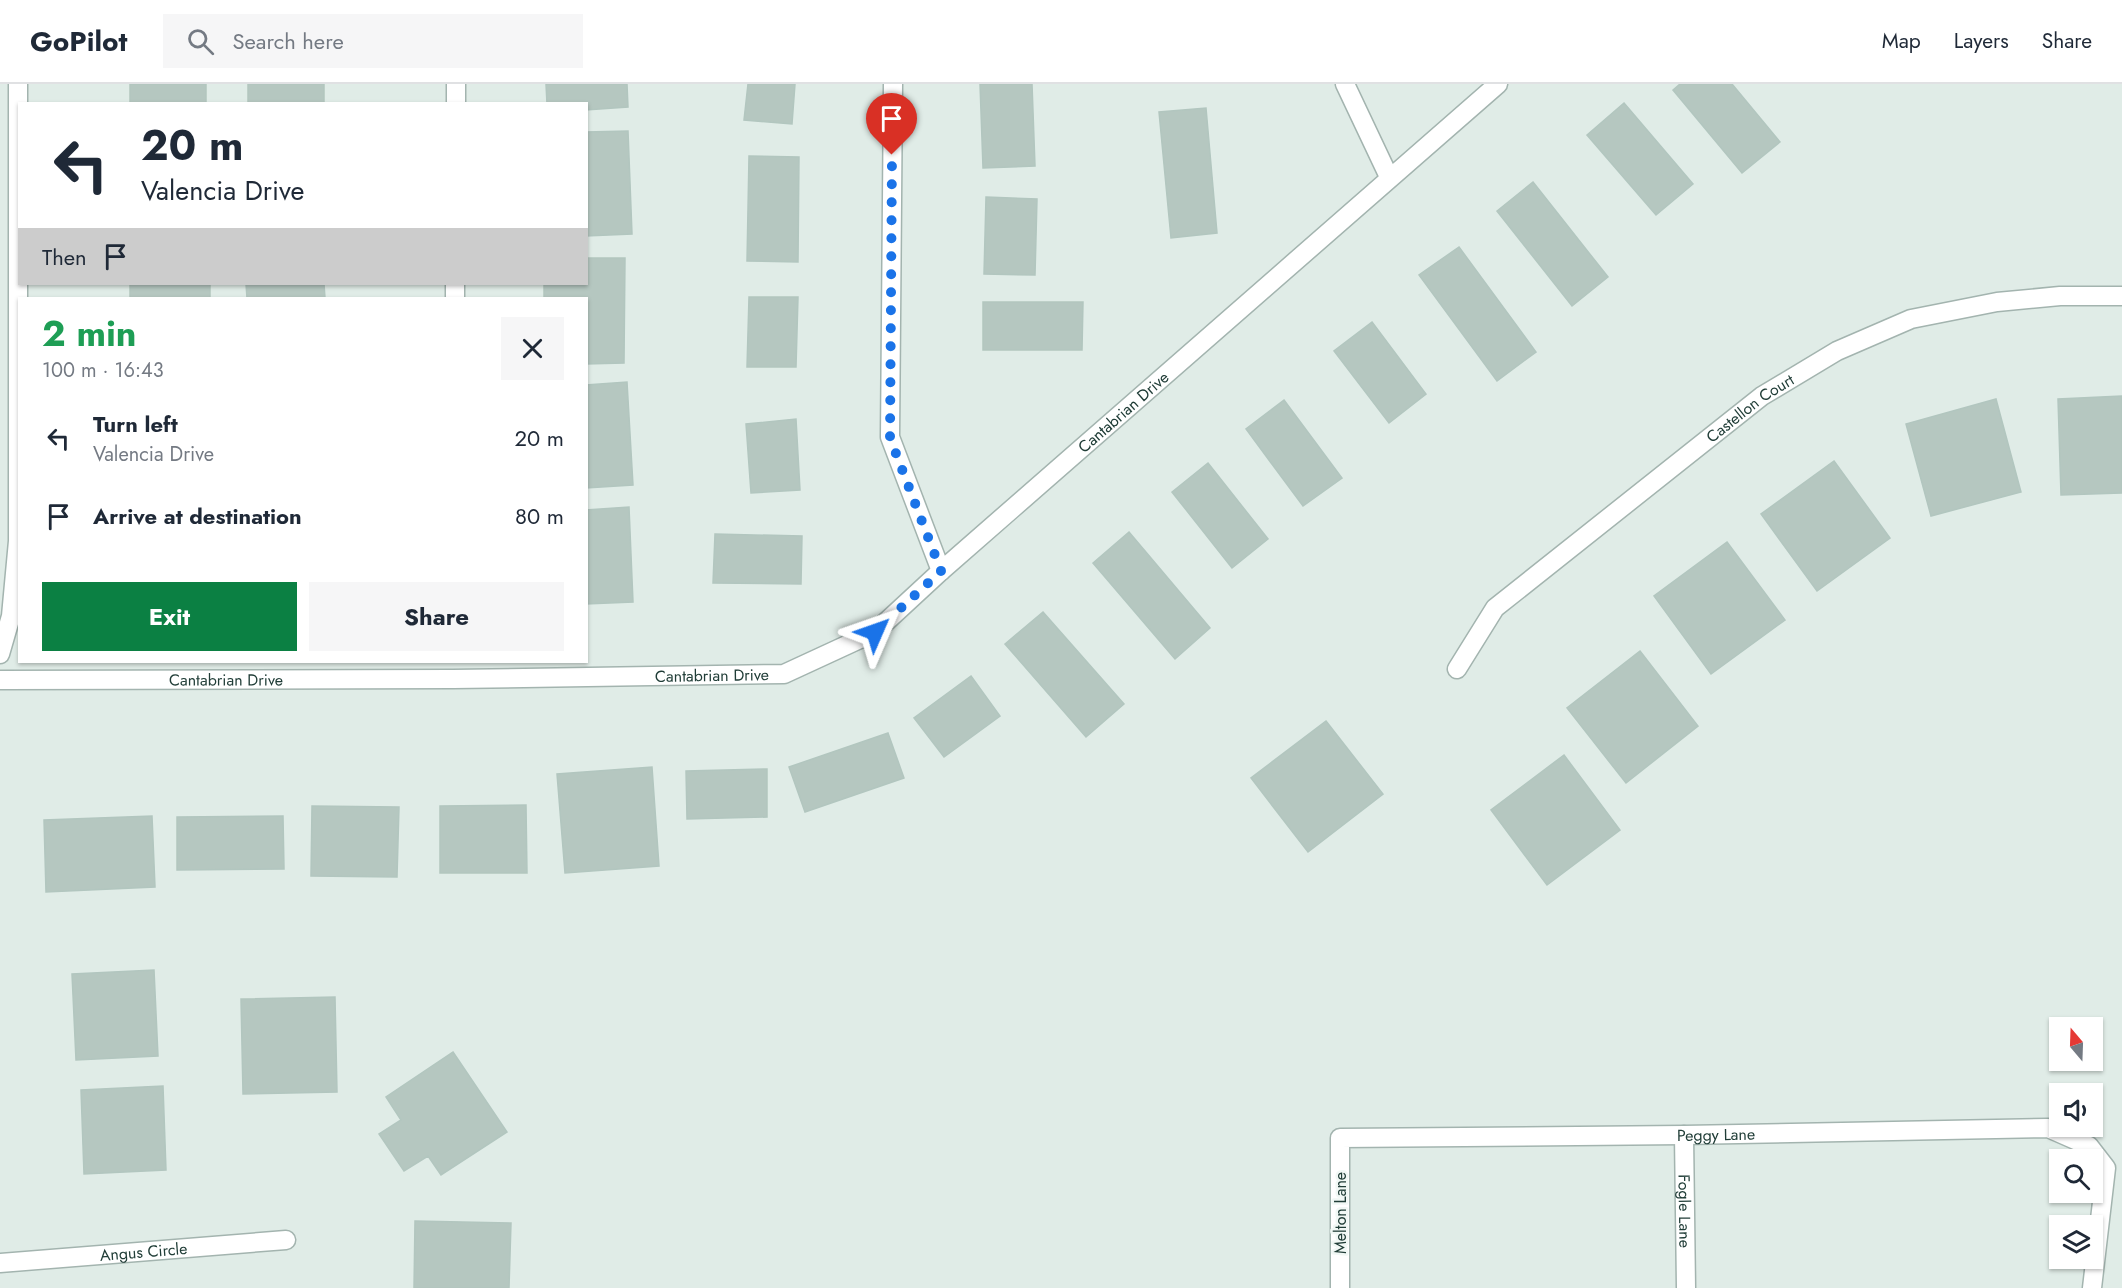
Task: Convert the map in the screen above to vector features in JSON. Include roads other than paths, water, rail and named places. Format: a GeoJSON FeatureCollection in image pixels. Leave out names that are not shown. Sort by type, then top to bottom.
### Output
{"type":"FeatureCollection","features":[{"type":"Feature","properties":{"kind":"street"},"geometry":{"type":"LineString","coordinates":[[0,654],[11,616],[18,541],[18,84]]}},
{"type":"Feature","properties":{"kind":"street"},"geometry":{"type":"LineString","coordinates":[[456,84],[456,102]]}},
{"type":"Feature","properties":{"kind":"street"},"geometry":{"type":"LineString","coordinates":[[893,84],[890,438],[941,571]]}},
{"type":"Feature","properties":{"kind":"street"},"geometry":{"type":"LineString","coordinates":[[1346,84],[1389,177]]}},
{"type":"Feature","properties":{"kind":"street","name":"Cantabrian Drive"},"geometry":{"type":"LineString","coordinates":[[0,680],[453,670],[784,674],[875,632],[941,571],[1498,84]]}},
{"type":"Feature","properties":{"kind":"street","name":"Castellon Court"},"geometry":{"type":"LineString","coordinates":[[1457,669],[1495,608],[1762,396],[1837,351],[1911,319],[1997,302],[2060,296],[2122,296]]}},
{"type":"Feature","properties":{"kind":"street","name":"Peggy Lane"},"geometry":{"type":"LineString","coordinates":[[1340,1138],[1684,1135],[2048,1128],[2089,1146],[2106,1168],[2092,1288]]}},
{"type":"Feature","properties":{"kind":"street","name":"Fogle Lane"},"geometry":{"type":"LineString","coordinates":[[1684,1135],[1686,1288]]}},
{"type":"Feature","properties":{"kind":"street","name":"Melton Lane"},"geometry":{"type":"LineString","coordinates":[[1340,1138],[1341,1288]]}},
{"type":"Feature","properties":{"kind":"street","name":"Angus Circle"},"geometry":{"type":"LineString","coordinates":[[0,1263],[286,1240]]}}]}
